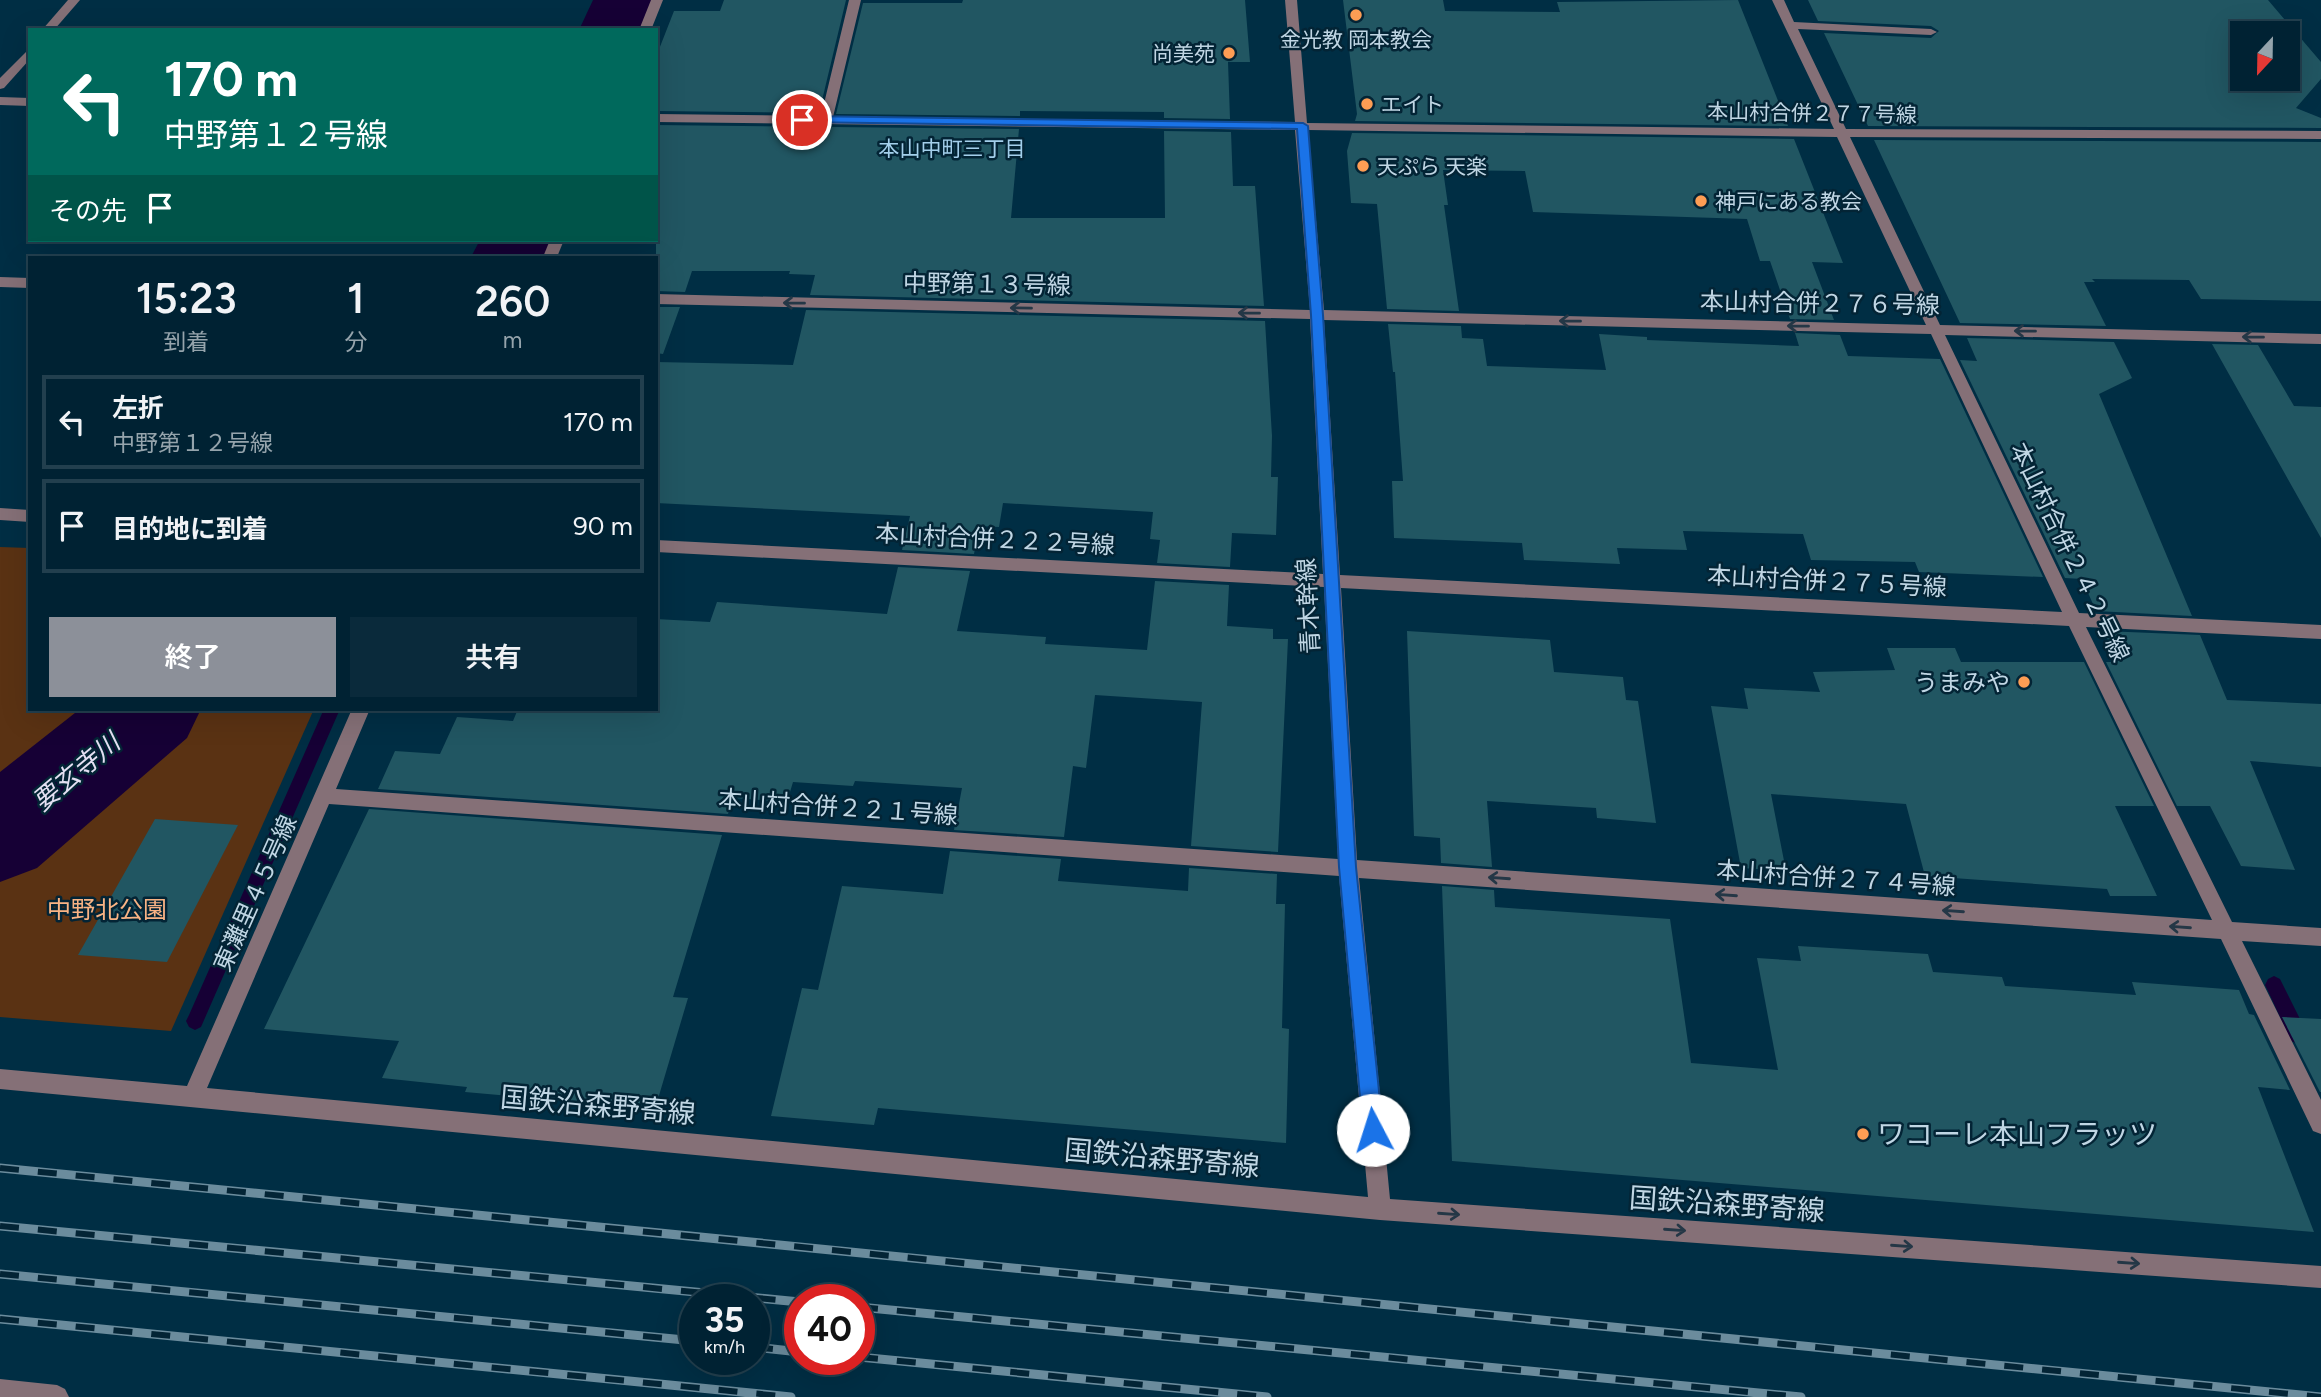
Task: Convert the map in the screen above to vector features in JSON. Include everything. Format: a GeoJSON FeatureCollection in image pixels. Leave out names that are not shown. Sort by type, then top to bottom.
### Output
{"type":"FeatureCollection","features":[{"type":"Feature","properties":{"kind":"street"},"geometry":{"type":"LineString","coordinates":[[50,28],[74,0]]}},
{"type":"Feature","properties":{"kind":"street"},"geometry":{"type":"LineString","coordinates":[[646,28],[657,0]]}},
{"type":"Feature","properties":{"kind":"street"},"geometry":{"type":"LineString","coordinates":[[826,120],[855,0]]}},
{"type":"Feature","properties":{"kind":"street","name":"青木幹線"},"geometry":{"type":"LineString","coordinates":[[1291,0],[1317,315],[1348,867],[1380,1209]]}},
{"type":"Feature","properties":{"kind":"street","name":"本山村合併２４２号線"},"geometry":{"type":"LineString","coordinates":[[1778,0],[2073,618],[2321,1123]]}},
{"type":"Feature","properties":{"kind":"street"},"geometry":{"type":"LineString","coordinates":[[1790,25],[1931,32]]}},
{"type":"Feature","properties":{"kind":"street"},"geometry":{"type":"LineString","coordinates":[[0,85],[28,53]]}},
{"type":"Feature","properties":{"kind":"street"},"geometry":{"type":"LineString","coordinates":[[0,102],[28,102]]}},
{"type":"Feature","properties":{"kind":"street","name":"本山村合併２７７号線"},"geometry":{"type":"LineString","coordinates":[[658,118],[1840,133],[2321,135]]}},
{"type":"Feature","properties":{"kind":"street"},"geometry":{"type":"LineString","coordinates":[[0,282],[28,283]]}},
{"type":"Feature","properties":{"kind":"street","name":"中野第１３号線"},"geometry":{"type":"LineString","coordinates":[[658,299],[1317,315]]}},
{"type":"Feature","properties":{"kind":"street","name":"本山村合併２７６号線"},"geometry":{"type":"LineString","coordinates":[[1317,315],[2321,339]]}},
{"type":"Feature","properties":{"kind":"street"},"geometry":{"type":"LineString","coordinates":[[0,514],[28,516]]}},
{"type":"Feature","properties":{"kind":"street","name":"本山村合併２２２号線"},"geometry":{"type":"LineString","coordinates":[[658,546],[1331,581]]}},
{"type":"Feature","properties":{"kind":"street","name":"本山村合併２７５号線"},"geometry":{"type":"LineString","coordinates":[[1331,581],[2321,632]]}},
{"type":"Feature","properties":{"kind":"street","name":"東灘里４５号線"},"geometry":{"type":"LineString","coordinates":[[193,1097],[360,711]]}},
{"type":"Feature","properties":{"kind":"street","name":"本山村合併２２１号線"},"geometry":{"type":"LineString","coordinates":[[325,796],[1348,867]]}},
{"type":"Feature","properties":{"kind":"street","name":"本山村合併２７４号線"},"geometry":{"type":"LineString","coordinates":[[1348,867],[2321,937]]}},
{"type":"Feature","properties":{"kind":"street","name":"国鉄沿森野寄線"},"geometry":{"type":"LineString","coordinates":[[0,1079],[1380,1209],[2321,1276]]}},
{"type":"Feature","properties":{"kind":"street"},"geometry":{"type":"LineString","coordinates":[[0,1391],[57,1397]]}},
{"type":"Feature","properties":{"kind":"green space"},"geometry":{"type":"Polygon","coordinates":[[[0,547],[28,548],[28,711],[127,711],[0,812],[0,547]]]}},
{"type":"Feature","properties":{"kind":"green space","name":"中野北公園"},"geometry":{"type":"Polygon","coordinates":[[[173,711],[313,711],[171,1031],[0,1017],[0,861],[173,711]]]}},
{"type":"Feature","properties":{"kind":"building"},"geometry":{"type":"Polygon","coordinates":[[[724,0],[846,0],[819,113],[658,111],[658,52],[674,11],[720,11],[724,0]]]}},
{"type":"Feature","properties":{"kind":"building"},"geometry":{"type":"Polygon","coordinates":[[[963,0],[1245,0],[1250,62],[1228,62],[1230,119],[1164,118],[1164,112],[1020,111],[1020,116],[836,114],[863,3],[962,3],[963,0]]]}},
{"type":"Feature","properties":{"kind":"building"},"geometry":{"type":"Polygon","coordinates":[[[1343,0],[1443,0],[1445,11],[1560,12],[1557,2],[1738,0],[1788,126],[1355,121],[1357,114],[1343,0]]]}},
{"type":"Feature","properties":{"kind":"building"},"geometry":{"type":"Polygon","coordinates":[[[1808,0],[2268,0],[2286,21],[2230,21],[2230,91],[2300,91],[2300,37],[2321,62],[2321,79],[2296,108],[2321,118],[2321,128],[1868,126],[1824,33],[1931,38],[1939,31],[1931,26],[1818,21],[1808,0]]]}},
{"type":"Feature","properties":{"kind":"building"},"geometry":{"type":"Polygon","coordinates":[[[658,125],[1019,129],[1011,218],[1165,218],[1164,131],[1231,132],[1233,186],[1255,186],[1264,306],[810,295],[815,275],[789,274],[790,271],[692,271],[685,292],[658,291],[658,125]]]}},
{"type":"Feature","properties":{"kind":"building"},"geometry":{"type":"Polygon","coordinates":[[[1352,133],[1794,139],[1843,263],[1812,262],[1834,320],[1790,319],[1770,261],[1760,261],[1747,219],[1533,212],[1525,171],[1443,170],[1448,205],[1444,205],[1459,311],[1387,309],[1377,204],[1351,203],[1347,151],[1352,133]]]}},
{"type":"Feature","properties":{"kind":"building"},"geometry":{"type":"Polygon","coordinates":[[[1874,140],[2321,142],[2321,301],[2201,299],[2189,280],[2092,279],[2095,282],[2084,282],[2106,326],[1960,323],[1874,140]]]}},
{"type":"Feature","properties":{"kind":"building"},"geometry":{"type":"Polygon","coordinates":[[[658,307],[680,307],[663,354],[658,353],[658,307]]]}},
{"type":"Feature","properties":{"kind":"building"},"geometry":{"type":"Polygon","coordinates":[[[806,310],[1265,321],[1272,436],[1271,477],[1278,477],[1276,535],[1232,533],[1230,567],[1157,563],[1160,540],[1150,539],[1153,512],[1003,503],[999,527],[979,526],[974,554],[902,550],[910,516],[658,503],[658,362],[793,365],[806,310]]]}},
{"type":"Feature","properties":{"kind":"building"},"geometry":{"type":"Polygon","coordinates":[[[1388,324],[1461,326],[1462,338],[1483,339],[1487,366],[1606,370],[1599,334],[1647,337],[1647,340],[1799,346],[1795,333],[1840,335],[1848,356],[1940,359],[2043,577],[1919,572],[1915,562],[1811,560],[1803,534],[1683,531],[1687,550],[1617,548],[1620,564],[1524,560],[1522,543],[1394,538],[1392,481],[1403,481],[1395,372],[1388,324]]]}},
{"type":"Feature","properties":{"kind":"building"},"geometry":{"type":"Polygon","coordinates":[[[1967,338],[2114,342],[2132,378],[2099,394],[2192,616],[2096,611],[2082,579],[2065,578],[1960,360],[1977,361],[1967,338]]]}},
{"type":"Feature","properties":{"kind":"building"},"geometry":{"type":"Polygon","coordinates":[[[2212,344],[2258,345],[2294,406],[2321,407],[2321,538],[2212,344]]]}},
{"type":"Feature","properties":{"kind":"building"},"geometry":{"type":"Polygon","coordinates":[[[898,567],[970,571],[957,631],[1046,637],[1045,644],[1147,650],[1155,581],[1229,585],[1227,626],[1273,629],[1273,639],[1288,639],[1278,852],[1191,846],[1202,702],[1095,695],[1086,768],[1073,766],[1064,837],[954,830],[962,788],[855,781],[853,786],[793,782],[787,802],[733,798],[728,814],[378,789],[395,751],[440,754],[457,717],[513,721],[517,711],[658,711],[658,619],[710,622],[717,602],[887,614],[898,567]]]}},
{"type":"Feature","properties":{"kind":"building"},"geometry":{"type":"Polygon","coordinates":[[[1407,631],[1550,640],[1554,672],[1623,677],[1626,700],[1638,701],[1656,823],[1597,818],[1596,808],[1487,801],[1492,867],[1441,863],[1440,838],[1414,836],[1407,631]]]}},
{"type":"Feature","properties":{"kind":"building"},"geometry":{"type":"Polygon","coordinates":[[[2104,631],[2200,635],[2227,700],[2321,704],[2321,767],[2250,761],[2295,870],[2241,866],[2210,806],[2177,806],[2106,662],[2117,662],[2104,631]]]}},
{"type":"Feature","properties":{"kind":"building"},"geometry":{"type":"Polygon","coordinates":[[[1887,648],[1955,648],[1961,662],[2084,662],[2154,806],[2115,806],[2157,896],[2110,896],[2107,889],[1925,876],[1906,804],[1771,794],[1786,871],[1741,868],[1711,706],[1748,709],[1744,688],[1820,692],[1813,672],[1895,670],[1887,648]]]}},
{"type":"Feature","properties":{"kind":"building"},"geometry":{"type":"Polygon","coordinates":[[[369,809],[722,835],[673,997],[688,998],[655,1109],[465,1092],[467,1087],[382,1078],[399,1041],[264,1029],[369,809]]]}},
{"type":"Feature","properties":{"kind":"building"},"geometry":{"type":"Polygon","coordinates":[[[155,819],[238,825],[167,962],[78,955],[155,819]]]}},
{"type":"Feature","properties":{"kind":"building"},"geometry":{"type":"Polygon","coordinates":[[[950,851],[1061,859],[1058,881],[1188,891],[1189,868],[1277,874],[1276,904],[1285,904],[1282,1028],[1289,1029],[1286,1143],[878,1108],[874,1125],[771,1116],[802,988],[818,990],[842,886],[943,894],[950,851]]]}},
{"type":"Feature","properties":{"kind":"building"},"geometry":{"type":"Polygon","coordinates":[[[1442,886],[1494,890],[1495,907],[1670,919],[1691,1063],[1778,1070],[1757,958],[1801,961],[1798,946],[1928,954],[1933,972],[2002,977],[2005,986],[2136,995],[2132,982],[2239,990],[2290,1090],[2258,1087],[2314,1232],[1452,1161],[1442,886]]]}},
{"type":"Feature","properties":{"kind":"building"},"geometry":{"type":"Polygon","coordinates":[[[2282,1017],[2321,1019],[2321,1092],[2320,1092],[2282,1017]]]}},
{"type":"Feature","properties":{"kind":"waterway","name":"要玄寺川"},"geometry":{"type":"LineString","coordinates":[[612,28],[625,0]]}},
{"type":"Feature","properties":{"kind":"waterway","name":"要玄寺川"},"geometry":{"type":"LineString","coordinates":[[509,256],[516,242]]}},
{"type":"Feature","properties":{"kind":"waterway","name":"要玄寺川"},"geometry":{"type":"LineString","coordinates":[[0,835],[150,711]]}},
{"type":"Feature","properties":{"kind":"waterway"},"geometry":{"type":"LineString","coordinates":[[195,1021],[331,711]]}},
{"type":"Feature","properties":{"kind":"waterway"},"geometry":{"type":"LineString","coordinates":[[2274,985],[2298,1035]]}},
{"type":"Feature","properties":{"kind":"railway"},"geometry":{"type":"LineString","coordinates":[[0,1168],[2321,1397]]}},
{"type":"Feature","properties":{"kind":"railway"},"geometry":{"type":"LineString","coordinates":[[0,1226],[784,1300]]}},
{"type":"Feature","properties":{"kind":"railway"},"geometry":{"type":"LineString","coordinates":[[0,1274],[679,1339]]}},
{"type":"Feature","properties":{"kind":"railway"},"geometry":{"type":"LineString","coordinates":[[875,1309],[1801,1397]]}},
{"type":"Feature","properties":{"kind":"railway"},"geometry":{"type":"LineString","coordinates":[[0,1319],[791,1397]]}},
{"type":"Feature","properties":{"kind":"railway"},"geometry":{"type":"LineString","coordinates":[[770,1349],[784,1350]]}},
{"type":"Feature","properties":{"kind":"railway"},"geometry":{"type":"LineString","coordinates":[[875,1359],[1267,1397]]}},
{"type":"Feature","properties":{"kind":"place","name":"金光教 岡本教会"},"geometry":{"type":"Point","coordinates":[1356,15]}},
{"type":"Feature","properties":{"kind":"place","name":"尚美苑"},"geometry":{"type":"Point","coordinates":[1229,53]}},
{"type":"Feature","properties":{"kind":"place","name":"エイト"},"geometry":{"type":"Point","coordinates":[1367,104]}},
{"type":"Feature","properties":{"kind":"place","name":"天ぷら 天楽"},"geometry":{"type":"Point","coordinates":[1363,166]}},
{"type":"Feature","properties":{"kind":"place","name":"神戸にある教会"},"geometry":{"type":"Point","coordinates":[1701,201]}},
{"type":"Feature","properties":{"kind":"place","name":"うまみや"},"geometry":{"type":"Point","coordinates":[2024,682]}},
{"type":"Feature","properties":{"kind":"place","name":"ワコーレ本山フラッツ"},"geometry":{"type":"Point","coordinates":[1863,1134]}},
{"type":"Feature","properties":{"kind":"district","name":"本山中町三丁目"},"geometry":{"type":"Point","coordinates":[952,148]}},
{"type":"Feature","properties":{"kind":"route"},"geometry":{"type":"LineString","coordinates":[[802,120],[1303,126],[1317,315],[1348,867],[1373,1130]]}}]}
